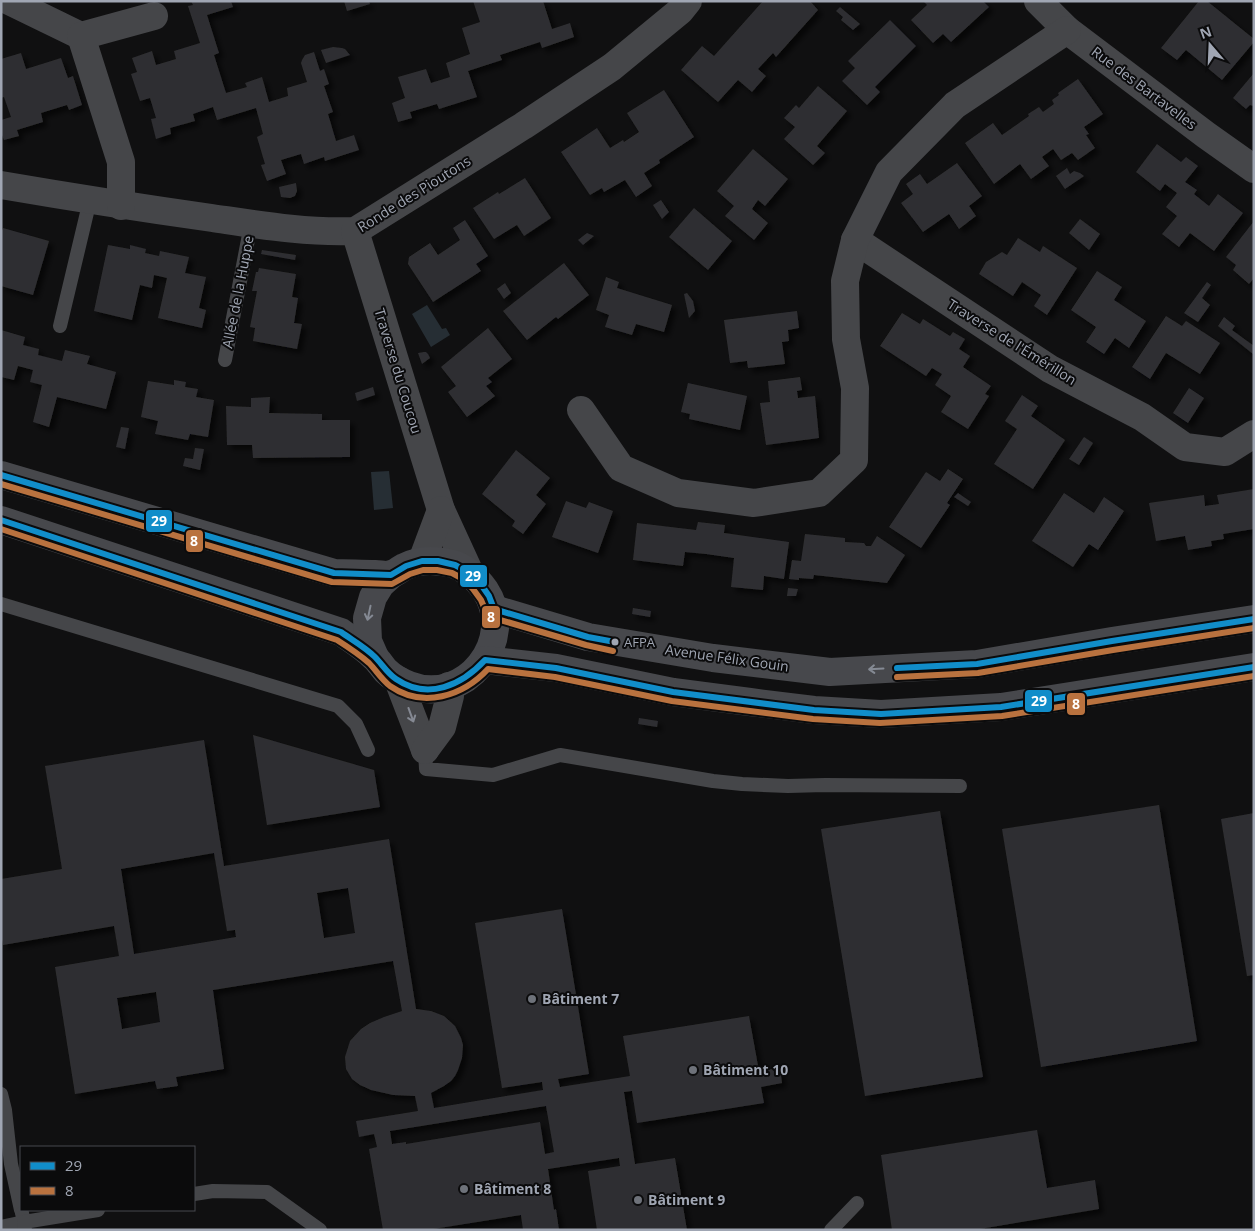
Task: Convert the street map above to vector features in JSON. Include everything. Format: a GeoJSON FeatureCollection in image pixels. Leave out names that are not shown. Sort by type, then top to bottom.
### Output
{"type":"FeatureCollection","features":[{"type":"Feature","properties":{"kind":"main road"},"geometry":{"type":"LineString","coordinates":[[1,475],[334,572],[391,574]]}},
{"type":"Feature","properties":{"kind":"main road"},"geometry":{"type":"LineString","coordinates":[[1,520],[340,632],[375,657]]}},
{"type":"Feature","properties":{"kind":"main road"},"geometry":{"type":"LineString","coordinates":[[422,561],[438,561],[455,565],[470,573],[480,582],[489,596],[496,621],[493,642],[485,660],[476,670],[466,678],[449,686],[430,689],[411,686],[398,680],[386,671],[375,657],[368,640],[367,618],[373,597],[381,584],[391,574],[406,566],[422,561]]}},
{"type":"Feature","properties":{"kind":"main road","name":"Avenue Félix Gouin"},"geometry":{"type":"LineString","coordinates":[[494,609],[588,638],[713,658],[830,672],[976,664],[1254,619]]}},
{"type":"Feature","properties":{"kind":"main road"},"geometry":{"type":"LineString","coordinates":[[485,660],[556,668],[673,692],[814,710],[881,714],[1001,707],[1254,666]]}},
{"type":"Feature","properties":{"kind":"street"},"geometry":{"type":"LineString","coordinates":[[9,1],[81,36],[154,16]]}},
{"type":"Feature","properties":{"kind":"street","name":"Ronde des Pioutons"},"geometry":{"type":"LineString","coordinates":[[1,185],[121,206],[280,228],[330,232],[355,231],[523,126],[612,67],[680,11],[688,1]]}},
{"type":"Feature","properties":{"kind":"street","name":"Rue des Bartavelles"},"geometry":{"type":"LineString","coordinates":[[1038,1],[1067,30],[1254,169]]}},
{"type":"Feature","properties":{"kind":"street"},"geometry":{"type":"LineString","coordinates":[[581,410],[621,468],[678,493],[754,503],[818,493],[854,460],[855,388],[846,339],[845,281],[856,240],[889,172],[955,105],[1067,30]]}},
{"type":"Feature","properties":{"kind":"street"},"geometry":{"type":"LineString","coordinates":[[81,36],[121,162],[121,206]]}},
{"type":"Feature","properties":{"kind":"street","name":"Traverse du Coucou"},"geometry":{"type":"LineString","coordinates":[[355,231],[442,510],[470,573]]}},
{"type":"Feature","properties":{"kind":"street","name":"Traverse de l'Émérillon"},"geometry":{"type":"LineString","coordinates":[[856,240],[1050,369],[1142,417],[1185,447],[1225,452],[1254,434]]}},
{"type":"Feature","properties":{"kind":"street"},"geometry":{"type":"LineString","coordinates":[[422,561],[442,510]]}},
{"type":"Feature","properties":{"kind":"street"},"geometry":{"type":"LineString","coordinates":[[398,680],[425,750]]}},
{"type":"Feature","properties":{"kind":"street"},"geometry":{"type":"LineString","coordinates":[[425,750],[442,727],[450,696],[449,686]]}},
{"type":"Feature","properties":{"kind":"lane"},"geometry":{"type":"LineString","coordinates":[[60,326],[90,200]]}},
{"type":"Feature","properties":{"kind":"lane","name":"Allée de la Huppe"},"geometry":{"type":"LineString","coordinates":[[225,360],[251,224]]}},
{"type":"Feature","properties":{"kind":"lane"},"geometry":{"type":"LineString","coordinates":[[1,604],[338,706],[356,724],[368,750]]}},
{"type":"Feature","properties":{"kind":"lane"},"geometry":{"type":"LineString","coordinates":[[1,614],[25,610]]}},
{"type":"Feature","properties":{"kind":"lane"},"geometry":{"type":"LineString","coordinates":[[425,750],[426,769],[493,775],[560,755],[713,782],[788,786],[960,786]]}},
{"type":"Feature","properties":{"kind":"lane"},"geometry":{"type":"LineString","coordinates":[[1,1094],[5,1110],[11,1164],[20,1204]]}},
{"type":"Feature","properties":{"kind":"lane"},"geometry":{"type":"LineString","coordinates":[[195,1194],[213,1191],[267,1192],[320,1230]]}},
{"type":"Feature","properties":{"kind":"lane"},"geometry":{"type":"LineString","coordinates":[[830,1230],[857,1203]]}},
{"type":"Feature","properties":{"kind":"lane"},"geometry":{"type":"LineString","coordinates":[[1,1227],[23,1218],[89,1211]]}},
{"type":"Feature","properties":{"kind":"shaded area"},"geometry":{"type":"Polygon","coordinates":[[[427,305],[442,329],[446,328],[450,335],[431,347],[412,314],[427,305]]]}},
{"type":"Feature","properties":{"kind":"shaded area"},"geometry":{"type":"Polygon","coordinates":[[[389,471],[393,508],[374,510],[371,472],[389,471]]]}},
{"type":"Feature","properties":{"kind":"building"},"geometry":{"type":"Polygon","coordinates":[[[191,1],[231,1],[233,7],[207,15],[219,53],[214,55],[226,93],[247,87],[245,83],[262,77],[269,102],[288,96],[287,88],[307,82],[301,63],[305,55],[314,52],[320,71],[324,69],[329,84],[324,86],[333,112],[328,114],[336,141],[354,135],[359,150],[325,161],[324,157],[304,164],[301,154],[281,160],[286,174],[267,181],[261,165],[265,164],[257,137],[263,134],[256,108],[217,120],[213,107],[193,114],[195,121],[170,128],[171,134],[156,139],[151,119],[156,118],[150,98],[140,101],[131,74],[137,72],[132,58],[152,51],[156,65],[176,59],[174,51],[200,43],[188,6],[193,5],[191,1]]]}},
{"type":"Feature","properties":{"kind":"building"},"geometry":{"type":"Polygon","coordinates":[[[344,1],[369,1],[370,4],[347,11],[344,1]]]}},
{"type":"Feature","properties":{"kind":"building"},"geometry":{"type":"Polygon","coordinates":[[[473,1],[543,1],[552,29],[570,23],[574,37],[542,48],[540,42],[500,55],[502,60],[468,71],[477,97],[439,109],[437,104],[410,112],[412,118],[398,122],[392,103],[405,98],[398,77],[426,69],[431,83],[450,77],[446,63],[470,54],[462,28],[480,22],[473,1]]]}},
{"type":"Feature","properties":{"kind":"building"},"geometry":{"type":"Polygon","coordinates":[[[763,1],[810,1],[818,10],[776,57],[773,53],[758,69],[766,76],[752,92],[738,80],[718,102],[681,70],[702,46],[714,56],[763,1]]]}},
{"type":"Feature","properties":{"kind":"building"},"geometry":{"type":"Polygon","coordinates":[[[923,1],[983,1],[989,7],[951,42],[943,34],[933,43],[911,20],[927,5],[923,1]]]}},
{"type":"Feature","properties":{"kind":"building"},"geometry":{"type":"Polygon","coordinates":[[[1199,1],[1207,1],[1254,39],[1254,42],[1222,80],[1186,50],[1177,60],[1161,48],[1199,1]]]}},
{"type":"Feature","properties":{"kind":"building"},"geometry":{"type":"Polygon","coordinates":[[[840,7],[860,24],[853,30],[841,20],[843,17],[836,11],[840,7]]]}},
{"type":"Feature","properties":{"kind":"building"},"geometry":{"type":"Polygon","coordinates":[[[890,20],[916,46],[875,87],[880,92],[867,105],[842,81],[855,68],[848,61],[890,20]]]}},
{"type":"Feature","properties":{"kind":"building"},"geometry":{"type":"Polygon","coordinates":[[[333,47],[345,49],[350,55],[326,63],[321,50],[333,47]]]}},
{"type":"Feature","properties":{"kind":"building"},"geometry":{"type":"Polygon","coordinates":[[[21,53],[26,69],[61,58],[68,78],[73,76],[82,105],[69,110],[67,105],[41,113],[43,122],[17,130],[19,136],[4,140],[1,133],[1,120],[11,117],[4,97],[1,98],[1,59],[21,53]]]}},
{"type":"Feature","properties":{"kind":"building"},"geometry":{"type":"Polygon","coordinates":[[[1254,73],[1254,106],[1250,105],[1246,109],[1233,98],[1254,73]]]}},
{"type":"Feature","properties":{"kind":"building"},"geometry":{"type":"Polygon","coordinates":[[[1078,79],[1103,114],[1084,127],[1089,134],[1086,135],[1095,148],[1078,160],[1072,153],[1061,160],[1053,149],[1042,157],[1049,166],[1031,179],[1020,164],[994,184],[965,143],[993,123],[1002,135],[1039,107],[1043,112],[1054,104],[1052,100],[1059,95],[1058,93],[1078,79]]]}},
{"type":"Feature","properties":{"kind":"building"},"geometry":{"type":"Polygon","coordinates":[[[818,86],[847,111],[817,146],[825,153],[813,165],[784,139],[795,127],[784,118],[796,105],[799,108],[818,86]]]}},
{"type":"Feature","properties":{"kind":"building"},"geometry":{"type":"Polygon","coordinates":[[[664,90],[694,137],[659,160],[660,163],[644,173],[652,186],[636,197],[625,180],[604,192],[602,188],[590,195],[561,152],[597,128],[610,148],[623,140],[624,142],[639,132],[627,113],[664,90]]]}},
{"type":"Feature","properties":{"kind":"building"},"geometry":{"type":"Polygon","coordinates":[[[1157,144],[1181,162],[1186,157],[1198,166],[1185,182],[1197,190],[1194,194],[1209,206],[1218,194],[1243,213],[1214,251],[1190,233],[1179,247],[1162,234],[1177,216],[1166,207],[1177,193],[1165,184],[1160,191],[1136,172],[1157,144]]]}},
{"type":"Feature","properties":{"kind":"building"},"geometry":{"type":"Polygon","coordinates":[[[753,149],[788,179],[765,206],[758,200],[752,209],[768,223],[754,240],[725,216],[734,206],[717,191],[753,149]]]}},
{"type":"Feature","properties":{"kind":"building"},"geometry":{"type":"Polygon","coordinates":[[[957,163],[982,196],[969,206],[976,216],[959,229],[949,214],[923,232],[901,203],[913,194],[906,184],[920,174],[927,184],[957,163]]]}},
{"type":"Feature","properties":{"kind":"building"},"geometry":{"type":"Polygon","coordinates":[[[1067,168],[1070,174],[1074,171],[1084,176],[1065,189],[1056,176],[1067,168]]]}},
{"type":"Feature","properties":{"kind":"building"},"geometry":{"type":"Polygon","coordinates":[[[525,178],[551,218],[524,236],[517,225],[494,239],[473,208],[525,178]]]}},
{"type":"Feature","properties":{"kind":"building"},"geometry":{"type":"Polygon","coordinates":[[[296,183],[297,191],[295,196],[290,198],[281,197],[279,187],[296,183]]]}},
{"type":"Feature","properties":{"kind":"building"},"geometry":{"type":"Polygon","coordinates":[[[661,200],[669,212],[662,219],[653,205],[661,200]]]}},
{"type":"Feature","properties":{"kind":"building"},"geometry":{"type":"Polygon","coordinates":[[[694,208],[732,241],[708,270],[669,237],[694,208]]]}},
{"type":"Feature","properties":{"kind":"building"},"geometry":{"type":"Polygon","coordinates":[[[1080,219],[1100,234],[1089,250],[1069,233],[1080,219]]]}},
{"type":"Feature","properties":{"kind":"building"},"geometry":{"type":"Polygon","coordinates":[[[465,220],[488,256],[476,264],[481,271],[433,302],[408,264],[409,257],[430,243],[438,255],[460,240],[453,228],[465,220]]]}},
{"type":"Feature","properties":{"kind":"building"},"geometry":{"type":"Polygon","coordinates":[[[1254,221],[1254,278],[1249,284],[1233,270],[1236,265],[1226,257],[1254,221]]]}},
{"type":"Feature","properties":{"kind":"building"},"geometry":{"type":"Polygon","coordinates":[[[3,228],[49,241],[33,295],[1,286],[1,233],[3,228]]]}},
{"type":"Feature","properties":{"kind":"building"},"geometry":{"type":"Polygon","coordinates":[[[587,233],[594,236],[583,245],[578,240],[587,233]]]}},
{"type":"Feature","properties":{"kind":"building"},"geometry":{"type":"Polygon","coordinates":[[[1018,238],[1040,252],[1043,246],[1077,268],[1047,315],[1034,306],[1041,295],[1022,282],[1013,296],[979,274],[986,262],[1002,252],[1007,255],[1018,238]]]}},
{"type":"Feature","properties":{"kind":"building"},"geometry":{"type":"Polygon","coordinates":[[[108,245],[130,249],[130,245],[146,249],[145,253],[159,256],[160,251],[189,257],[185,273],[206,277],[199,308],[206,310],[202,328],[158,318],[167,278],[154,275],[152,288],[140,285],[132,320],[94,311],[108,245]]]}},
{"type":"Feature","properties":{"kind":"building"},"geometry":{"type":"Polygon","coordinates":[[[262,250],[296,255],[295,260],[261,254],[262,250]]]}},
{"type":"Feature","properties":{"kind":"building"},"geometry":{"type":"Polygon","coordinates":[[[564,263],[589,295],[558,319],[556,317],[527,340],[503,311],[564,263]]]}},
{"type":"Feature","properties":{"kind":"building"},"geometry":{"type":"Polygon","coordinates":[[[259,268],[296,274],[292,297],[298,298],[294,323],[302,324],[297,349],[253,341],[255,328],[250,327],[257,291],[252,291],[256,272],[258,272],[259,268]]]}},
{"type":"Feature","properties":{"kind":"building"},"geometry":{"type":"Polygon","coordinates":[[[1097,271],[1122,287],[1114,300],[1146,321],[1129,348],[1115,338],[1104,354],[1086,342],[1096,327],[1071,310],[1097,271]]]}},
{"type":"Feature","properties":{"kind":"building"},"geometry":{"type":"Polygon","coordinates":[[[606,277],[619,282],[617,288],[672,305],[664,332],[636,324],[632,335],[605,327],[609,315],[596,310],[606,277]]]}},
{"type":"Feature","properties":{"kind":"building"},"geometry":{"type":"Polygon","coordinates":[[[1207,282],[1211,285],[1202,298],[1210,305],[1198,322],[1184,313],[1207,282]]]}},
{"type":"Feature","properties":{"kind":"building"},"geometry":{"type":"Polygon","coordinates":[[[505,283],[511,293],[504,299],[497,289],[505,283]]]}},
{"type":"Feature","properties":{"kind":"building"},"geometry":{"type":"Polygon","coordinates":[[[687,293],[693,301],[695,311],[689,318],[684,294],[687,293]]]}},
{"type":"Feature","properties":{"kind":"building"},"geometry":{"type":"Polygon","coordinates":[[[797,311],[799,328],[788,330],[789,341],[782,342],[785,364],[748,368],[747,361],[730,363],[724,320],[797,311]]]}},
{"type":"Feature","properties":{"kind":"building"},"geometry":{"type":"Polygon","coordinates":[[[902,313],[920,324],[923,319],[950,336],[953,332],[965,339],[959,349],[970,356],[963,367],[991,386],[985,394],[989,396],[968,429],[941,412],[951,396],[935,385],[942,374],[932,368],[926,376],[880,346],[902,313]]]}},
{"type":"Feature","properties":{"kind":"building"},"geometry":{"type":"Polygon","coordinates":[[[1166,316],[1182,326],[1186,321],[1220,343],[1200,374],[1166,353],[1150,379],[1132,367],[1166,316]]]}},
{"type":"Feature","properties":{"kind":"building"},"geometry":{"type":"Polygon","coordinates":[[[1224,317],[1235,326],[1232,330],[1254,346],[1253,354],[1218,326],[1224,317]]]}},
{"type":"Feature","properties":{"kind":"building"},"geometry":{"type":"Polygon","coordinates":[[[488,328],[512,359],[488,378],[492,382],[486,386],[495,396],[467,417],[448,392],[456,386],[441,367],[488,328]]]}},
{"type":"Feature","properties":{"kind":"building"},"geometry":{"type":"Polygon","coordinates":[[[1,330],[25,337],[23,345],[39,349],[38,355],[62,361],[65,350],[90,356],[87,364],[116,372],[106,409],[57,397],[49,427],[33,422],[42,385],[30,382],[33,370],[18,366],[14,380],[1,377],[1,330]]]}},
{"type":"Feature","properties":{"kind":"building"},"geometry":{"type":"Polygon","coordinates":[[[426,352],[430,358],[422,364],[418,353],[426,352]]]}},
{"type":"Feature","properties":{"kind":"building"},"geometry":{"type":"Polygon","coordinates":[[[800,377],[802,390],[797,391],[798,398],[815,396],[819,438],[766,445],[760,403],[770,402],[768,381],[800,377]]]}},
{"type":"Feature","properties":{"kind":"building"},"geometry":{"type":"Polygon","coordinates":[[[174,380],[186,382],[185,387],[198,389],[196,397],[214,400],[208,437],[190,434],[188,440],[155,434],[158,421],[141,417],[148,381],[174,385],[174,380]]]}},
{"type":"Feature","properties":{"kind":"building"},"geometry":{"type":"Polygon","coordinates":[[[688,383],[747,396],[740,430],[689,419],[690,414],[681,412],[688,383]]]}},
{"type":"Feature","properties":{"kind":"building"},"geometry":{"type":"Polygon","coordinates":[[[373,387],[375,395],[357,401],[355,393],[373,387]]]}},
{"type":"Feature","properties":{"kind":"building"},"geometry":{"type":"Polygon","coordinates":[[[1189,388],[1204,398],[1188,423],[1173,413],[1189,388]]]}},
{"type":"Feature","properties":{"kind":"building"},"geometry":{"type":"Polygon","coordinates":[[[1022,395],[1038,406],[1031,416],[1065,440],[1033,489],[994,464],[1017,429],[1005,421],[1022,395]]]}},
{"type":"Feature","properties":{"kind":"building"},"geometry":{"type":"Polygon","coordinates":[[[270,397],[269,413],[322,414],[322,420],[350,420],[350,457],[253,458],[252,445],[227,445],[226,406],[251,407],[251,398],[270,397]]]}},
{"type":"Feature","properties":{"kind":"building"},"geometry":{"type":"Polygon","coordinates":[[[121,427],[129,428],[125,449],[116,447],[121,427]]]}},
{"type":"Feature","properties":{"kind":"building"},"geometry":{"type":"Polygon","coordinates":[[[1084,437],[1093,443],[1079,465],[1069,459],[1084,437]]]}},
{"type":"Feature","properties":{"kind":"building"},"geometry":{"type":"Polygon","coordinates":[[[195,448],[204,449],[200,470],[183,466],[185,458],[193,459],[195,448]]]}},
{"type":"Feature","properties":{"kind":"building"},"geometry":{"type":"Polygon","coordinates":[[[516,450],[550,478],[536,495],[546,504],[523,534],[512,526],[515,521],[482,494],[516,450]]]}},
{"type":"Feature","properties":{"kind":"building"},"geometry":{"type":"Polygon","coordinates":[[[948,469],[963,479],[947,503],[950,505],[921,548],[889,527],[926,472],[940,481],[948,469]]]}},
{"type":"Feature","properties":{"kind":"building"},"geometry":{"type":"Polygon","coordinates":[[[1254,489],[1254,529],[1223,534],[1224,539],[1211,541],[1212,546],[1188,550],[1185,536],[1156,541],[1149,503],[1204,495],[1205,506],[1219,504],[1217,495],[1254,489]]]}},
{"type":"Feature","properties":{"kind":"building"},"geometry":{"type":"Polygon","coordinates":[[[958,493],[971,502],[968,506],[954,497],[958,493]]]}},
{"type":"Feature","properties":{"kind":"building"},"geometry":{"type":"Polygon","coordinates":[[[1064,493],[1094,513],[1104,497],[1124,511],[1098,550],[1089,544],[1073,567],[1032,541],[1064,493]]]}},
{"type":"Feature","properties":{"kind":"building"},"geometry":{"type":"Polygon","coordinates":[[[566,501],[586,508],[589,502],[613,511],[598,553],[552,537],[566,501]]]}},
{"type":"Feature","properties":{"kind":"building"},"geometry":{"type":"Polygon","coordinates":[[[698,522],[725,525],[724,533],[789,542],[784,579],[764,576],[763,590],[731,587],[734,558],[706,554],[685,552],[683,566],[633,560],[637,523],[696,530],[698,522]]]}},
{"type":"Feature","properties":{"kind":"building"},"geometry":{"type":"Polygon","coordinates":[[[805,534],[845,538],[845,542],[864,543],[866,546],[871,546],[877,536],[905,555],[887,583],[814,575],[813,579],[789,579],[792,560],[801,561],[805,534]]]}},
{"type":"Feature","properties":{"kind":"building"},"geometry":{"type":"Polygon","coordinates":[[[788,588],[798,589],[796,596],[787,596],[788,588]]]}},
{"type":"Feature","properties":{"kind":"building"},"geometry":{"type":"Polygon","coordinates":[[[633,608],[651,611],[650,617],[632,614],[633,608]]]}},
{"type":"Feature","properties":{"kind":"building"},"geometry":{"type":"Polygon","coordinates":[[[639,718],[658,721],[657,727],[638,724],[639,718]]]}},
{"type":"Feature","properties":{"kind":"building"},"geometry":{"type":"Polygon","coordinates":[[[253,735],[374,770],[380,807],[267,825],[253,735]]]}},
{"type":"Feature","properties":{"kind":"building"},"geometry":{"type":"Polygon","coordinates":[[[204,740],[224,866],[389,839],[416,1009],[431,1011],[444,1016],[455,1026],[463,1045],[462,1058],[455,1076],[444,1086],[431,1093],[434,1108],[543,1090],[542,1082],[502,1088],[475,923],[562,909],[589,1074],[558,1079],[560,1087],[630,1076],[623,1036],[749,1016],[759,1071],[780,1068],[782,1083],[761,1087],[764,1103],[637,1123],[632,1091],[624,1092],[635,1164],[675,1158],[687,1230],[597,1230],[588,1171],[620,1166],[619,1158],[548,1169],[559,1230],[523,1230],[521,1215],[427,1230],[383,1230],[369,1149],[377,1147],[374,1134],[359,1137],[356,1121],[418,1111],[415,1096],[393,1095],[371,1090],[360,1085],[352,1079],[346,1069],[345,1057],[350,1041],[361,1029],[370,1023],[402,1011],[393,961],[213,990],[224,1069],[176,1077],[178,1086],[157,1089],[155,1081],[75,1094],[55,967],[119,956],[114,926],[3,945],[1,933],[1,879],[62,869],[45,766],[204,740]],[[214,853],[121,869],[134,954],[236,937],[235,930],[227,931],[214,853]],[[348,888],[317,893],[324,938],[355,933],[348,888]],[[156,992],[117,998],[122,1029],[160,1022],[156,992]],[[546,1106],[390,1131],[392,1144],[406,1142],[406,1144],[540,1122],[545,1154],[554,1152],[546,1106]]]}},
{"type":"Feature","properties":{"kind":"building"},"geometry":{"type":"Polygon","coordinates":[[[1159,805],[1197,1041],[1041,1067],[1002,829],[1159,805]]]}},
{"type":"Feature","properties":{"kind":"building"},"geometry":{"type":"Polygon","coordinates":[[[940,811],[983,1077],[865,1096],[821,829],[940,811]]]}},
{"type":"Feature","properties":{"kind":"building"},"geometry":{"type":"Polygon","coordinates":[[[1254,813],[1254,975],[1247,976],[1221,819],[1254,813]]]}},
{"type":"Feature","properties":{"kind":"building"},"geometry":{"type":"Polygon","coordinates":[[[1037,1130],[1047,1188],[1095,1180],[1099,1209],[974,1230],[892,1230],[881,1155],[1037,1130]]]}},
{"type":"Feature","properties":{"kind":"transit line","name":"29"},"geometry":{"type":"LineString","coordinates":[[1,475],[334,573],[391,575],[406,566],[422,561],[438,561],[455,565],[470,573],[480,583],[489,596],[494,609],[588,637],[615,642]]}},
{"type":"Feature","properties":{"kind":"transit line","name":"8"},"geometry":{"type":"LineString","coordinates":[[1,484],[332,582],[392,584],[410,574],[423,570],[452,573],[465,580],[473,589],[490,617],[613,651]]}},
{"type":"Feature","properties":{"kind":"transit line","name":"29"},"geometry":{"type":"LineString","coordinates":[[1,520],[341,632],[371,653],[396,679],[408,686],[420,689],[444,687],[455,683],[466,677],[485,660],[556,668],[673,692],[814,710],[881,714],[1001,707],[1254,667]]}},
{"type":"Feature","properties":{"kind":"transit line","name":"8"},"geometry":{"type":"LineString","coordinates":[[1,529],[337,640],[369,663],[390,686],[416,697],[429,698],[455,692],[467,686],[488,669],[555,677],[672,701],[813,719],[880,723],[1002,716],[1254,676]]}},
{"type":"Feature","properties":{"kind":"transit line","name":"29"},"geometry":{"type":"LineString","coordinates":[[897,668],[977,664],[1254,619]]}},
{"type":"Feature","properties":{"kind":"transit line","name":"8"},"geometry":{"type":"LineString","coordinates":[[897,677],[978,673],[1254,628]]}},
{"type":"Feature","properties":{"kind":"place","name":"AFPA"},"geometry":{"type":"Point","coordinates":[615,642]}},
{"type":"Feature","properties":{"kind":"place","name":"Bâtiment 7"},"geometry":{"type":"Point","coordinates":[532,999]}},
{"type":"Feature","properties":{"kind":"place","name":"Bâtiment 10"},"geometry":{"type":"Point","coordinates":[693,1070]}},
{"type":"Feature","properties":{"kind":"place","name":"Bâtiment 8"},"geometry":{"type":"Point","coordinates":[464,1189]}},
{"type":"Feature","properties":{"kind":"place","name":"Bâtiment 9"},"geometry":{"type":"Point","coordinates":[638,1200]}}]}
